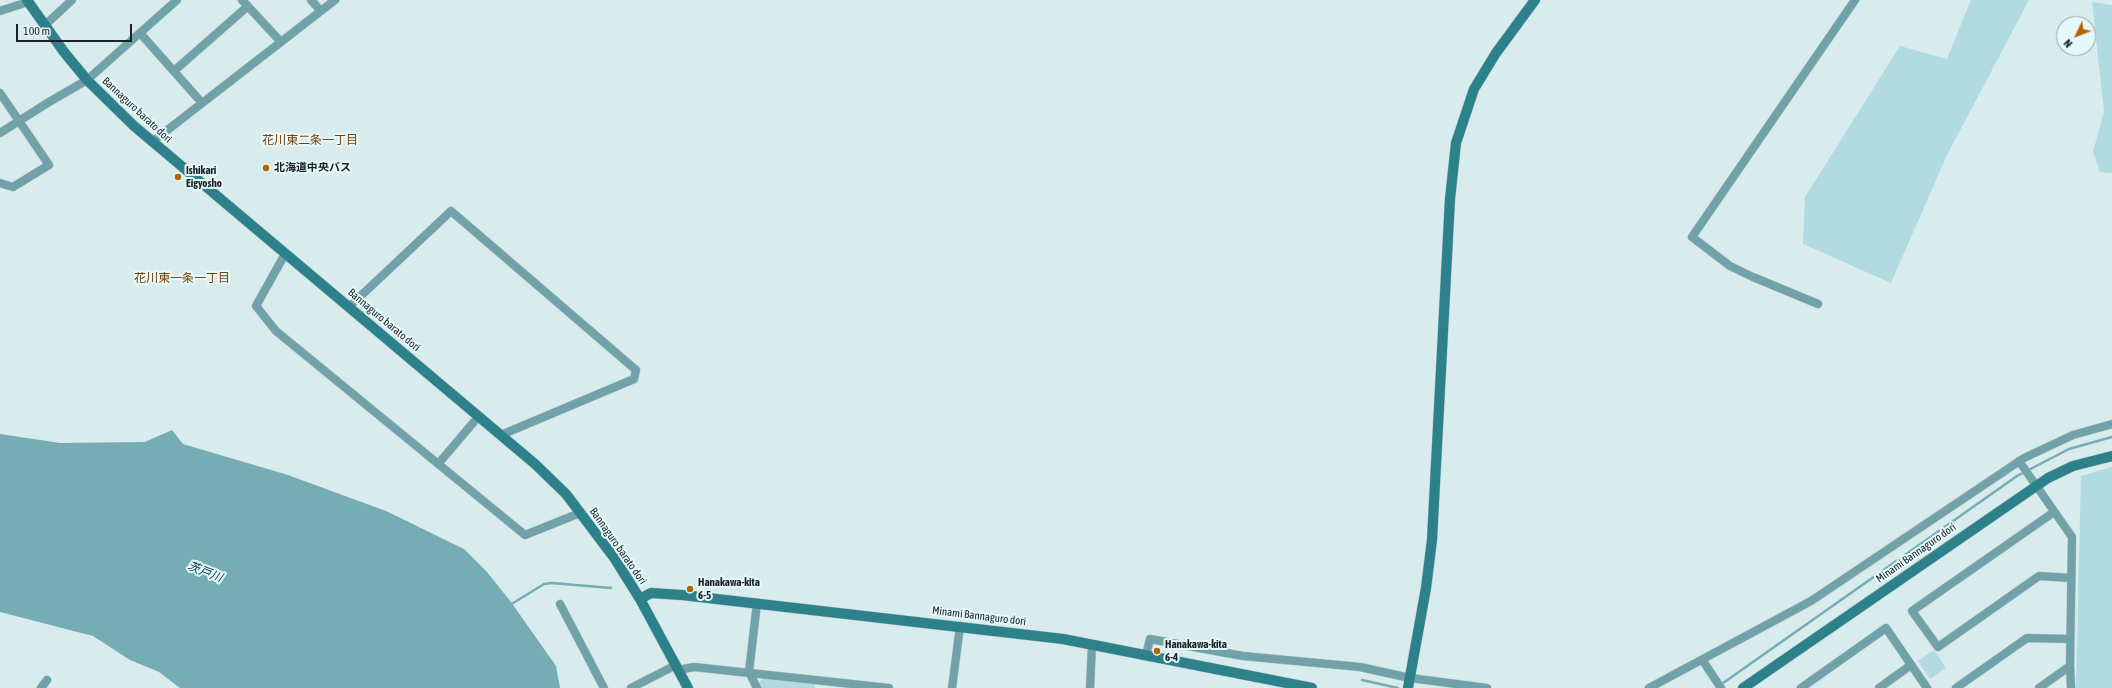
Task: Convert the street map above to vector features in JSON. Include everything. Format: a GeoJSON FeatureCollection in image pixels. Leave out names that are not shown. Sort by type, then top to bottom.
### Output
{"type":"FeatureCollection","features":[{"type":"Feature","properties":{"kind":"street"},"geometry":{"type":"LineString","coordinates":[[44,26],[72,0]]}},
{"type":"Feature","properties":{"kind":"street"},"geometry":{"type":"LineString","coordinates":[[0,133],[87,80],[176,0]]}},
{"type":"Feature","properties":{"kind":"street"},"geometry":{"type":"LineString","coordinates":[[311,0],[321,11]]}},
{"type":"Feature","properties":{"kind":"street"},"geometry":{"type":"LineString","coordinates":[[152,142],[335,0]]}},
{"type":"Feature","properties":{"kind":"street"},"geometry":{"type":"LineString","coordinates":[[1409,683],[1426,588],[1432,540],[1451,177],[1456,143],[1474,89],[1496,53],[1535,0]]}},
{"type":"Feature","properties":{"kind":"street"},"geometry":{"type":"LineString","coordinates":[[1818,304],[1730,266],[1692,237],[1856,0]]}},
{"type":"Feature","properties":{"kind":"street"},"geometry":{"type":"LineString","coordinates":[[0,11],[27,1]]}},
{"type":"Feature","properties":{"kind":"street","name":"Bannaguro barato dori"},"geometry":{"type":"LineString","coordinates":[[27,1],[44,26],[87,80],[134,126],[502,435],[566,494],[615,559],[640,599],[688,688]]}},
{"type":"Feature","properties":{"kind":"street"},"geometry":{"type":"LineString","coordinates":[[174,71],[245,3],[281,42]]}},
{"type":"Feature","properties":{"kind":"street"},"geometry":{"type":"LineString","coordinates":[[140,33],[202,103]]}},
{"type":"Feature","properties":{"kind":"street"},"geometry":{"type":"LineString","coordinates":[[0,94],[49,166],[14,187],[0,183]]}},
{"type":"Feature","properties":{"kind":"street"},"geometry":{"type":"LineString","coordinates":[[350,306],[451,211],[636,370],[634,379],[502,435]]}},
{"type":"Feature","properties":{"kind":"street"},"geometry":{"type":"LineString","coordinates":[[285,254],[256,306],[276,331],[525,535],[580,513]]}},
{"type":"Feature","properties":{"kind":"street"},"geometry":{"type":"LineString","coordinates":[[438,464],[479,416]]}},
{"type":"Feature","properties":{"kind":"street"},"geometry":{"type":"LineString","coordinates":[[1649,688],[1703,661],[1811,601],[2021,464],[2073,435],[2112,424]]}},
{"type":"Feature","properties":{"kind":"street","name":"Minami Bannaguro dori"},"geometry":{"type":"LineString","coordinates":[[1743,688],[2048,478],[2073,466],[2112,456]]}},
{"type":"Feature","properties":{"kind":"street"},"geometry":{"type":"LineString","coordinates":[[2021,464],[2072,537],[2070,639],[2071,688]]}},
{"type":"Feature","properties":{"kind":"street"},"geometry":{"type":"LineString","coordinates":[[2054,512],[1912,611],[1938,647],[2039,576],[2071,578]]}},
{"type":"Feature","properties":{"kind":"street","name":"Minami Bannaguro dori"},"geometry":{"type":"LineString","coordinates":[[640,599],[651,592],[960,626],[1063,639],[1312,688]]}},
{"type":"Feature","properties":{"kind":"street"},"geometry":{"type":"LineString","coordinates":[[756,603],[749,672],[757,688]]}},
{"type":"Feature","properties":{"kind":"street"},"geometry":{"type":"LineString","coordinates":[[560,604],[604,688]]}},
{"type":"Feature","properties":{"kind":"street"},"geometry":{"type":"LineString","coordinates":[[952,688],[960,626]]}},
{"type":"Feature","properties":{"kind":"street"},"geometry":{"type":"LineString","coordinates":[[1801,688],[1886,628],[1927,688]]}},
{"type":"Feature","properties":{"kind":"street"},"geometry":{"type":"LineString","coordinates":[[1956,688],[2027,638],[2070,639]]}},
{"type":"Feature","properties":{"kind":"street"},"geometry":{"type":"LineString","coordinates":[[1146,655],[1150,639],[1242,656],[1360,668],[1409,683],[1487,688]]}},
{"type":"Feature","properties":{"kind":"street"},"geometry":{"type":"LineString","coordinates":[[1090,688],[1092,645]]}},
{"type":"Feature","properties":{"kind":"street"},"geometry":{"type":"LineString","coordinates":[[1703,661],[1719,684]]}},
{"type":"Feature","properties":{"kind":"street"},"geometry":{"type":"LineString","coordinates":[[1879,688],[1911,665]]}},
{"type":"Feature","properties":{"kind":"street"},"geometry":{"type":"LineString","coordinates":[[2039,688],[2070,666]]}},
{"type":"Feature","properties":{"kind":"street"},"geometry":{"type":"LineString","coordinates":[[630,688],[677,668],[694,667],[888,688]]}},
{"type":"Feature","properties":{"kind":"street"},"geometry":{"type":"LineString","coordinates":[[41,688],[46,680]]}},
{"type":"Feature","properties":{"kind":"shaded area"},"geometry":{"type":"Polygon","coordinates":[[[1971,0],[2029,0],[1947,155],[1891,283],[1803,244],[1805,197],[1900,46],[1947,59],[1971,0]]]}},
{"type":"Feature","properties":{"kind":"shaded area"},"geometry":{"type":"Polygon","coordinates":[[[2092,2],[2112,5],[2112,173],[2100,172],[2093,152],[2104,111],[2096,38],[2096,16],[2094,16],[2092,2]]]}},
{"type":"Feature","properties":{"kind":"shaded area"},"geometry":{"type":"Polygon","coordinates":[[[2112,467],[2112,688],[2076,688],[2081,476],[2112,467]]]}},
{"type":"Feature","properties":{"kind":"shaded area"},"geometry":{"type":"Polygon","coordinates":[[[1934,650],[1946,668],[1930,679],[1918,661],[1934,650]]]}},
{"type":"Feature","properties":{"kind":"shaded area"},"geometry":{"type":"Polygon","coordinates":[[[763,678],[815,684],[815,688],[762,688],[759,683],[763,678]]]}},
{"type":"Feature","properties":{"kind":"water","name":"茨戸川"},"geometry":{"type":"Polygon","coordinates":[[[172,430],[183,444],[288,475],[386,511],[464,549],[487,572],[511,602],[556,666],[560,688],[180,688],[159,672],[130,660],[93,636],[0,612],[0,434],[60,443],[145,442],[172,430]]]}},
{"type":"Feature","properties":{"kind":"waterway"},"geometry":{"type":"LineString","coordinates":[[1716,688],[2017,476],[2069,449],[2112,437]]}},
{"type":"Feature","properties":{"kind":"waterway"},"geometry":{"type":"LineString","coordinates":[[510,605],[544,584],[552,583],[611,588]]}},
{"type":"Feature","properties":{"kind":"waterway"},"geometry":{"type":"LineString","coordinates":[[1362,680],[1398,688]]}},
{"type":"Feature","properties":{"kind":"place","name":"北海道中央バス"},"geometry":{"type":"Point","coordinates":[266,168]}},
{"type":"Feature","properties":{"kind":"place","name":"Ishikari Eigyosho"},"geometry":{"type":"Point","coordinates":[178,177]}},
{"type":"Feature","properties":{"kind":"place","name":"Hanakawa-kita 6-5"},"geometry":{"type":"Point","coordinates":[690,589]}},
{"type":"Feature","properties":{"kind":"place","name":"Hanakawa-kita 6-4"},"geometry":{"type":"Point","coordinates":[1157,651]}},
{"type":"Feature","properties":{"kind":"district","name":"花川東二条一丁目"},"geometry":{"type":"Point","coordinates":[310,140]}},
{"type":"Feature","properties":{"kind":"district","name":"花川東一条一丁目"},"geometry":{"type":"Point","coordinates":[182,278]}}]}
